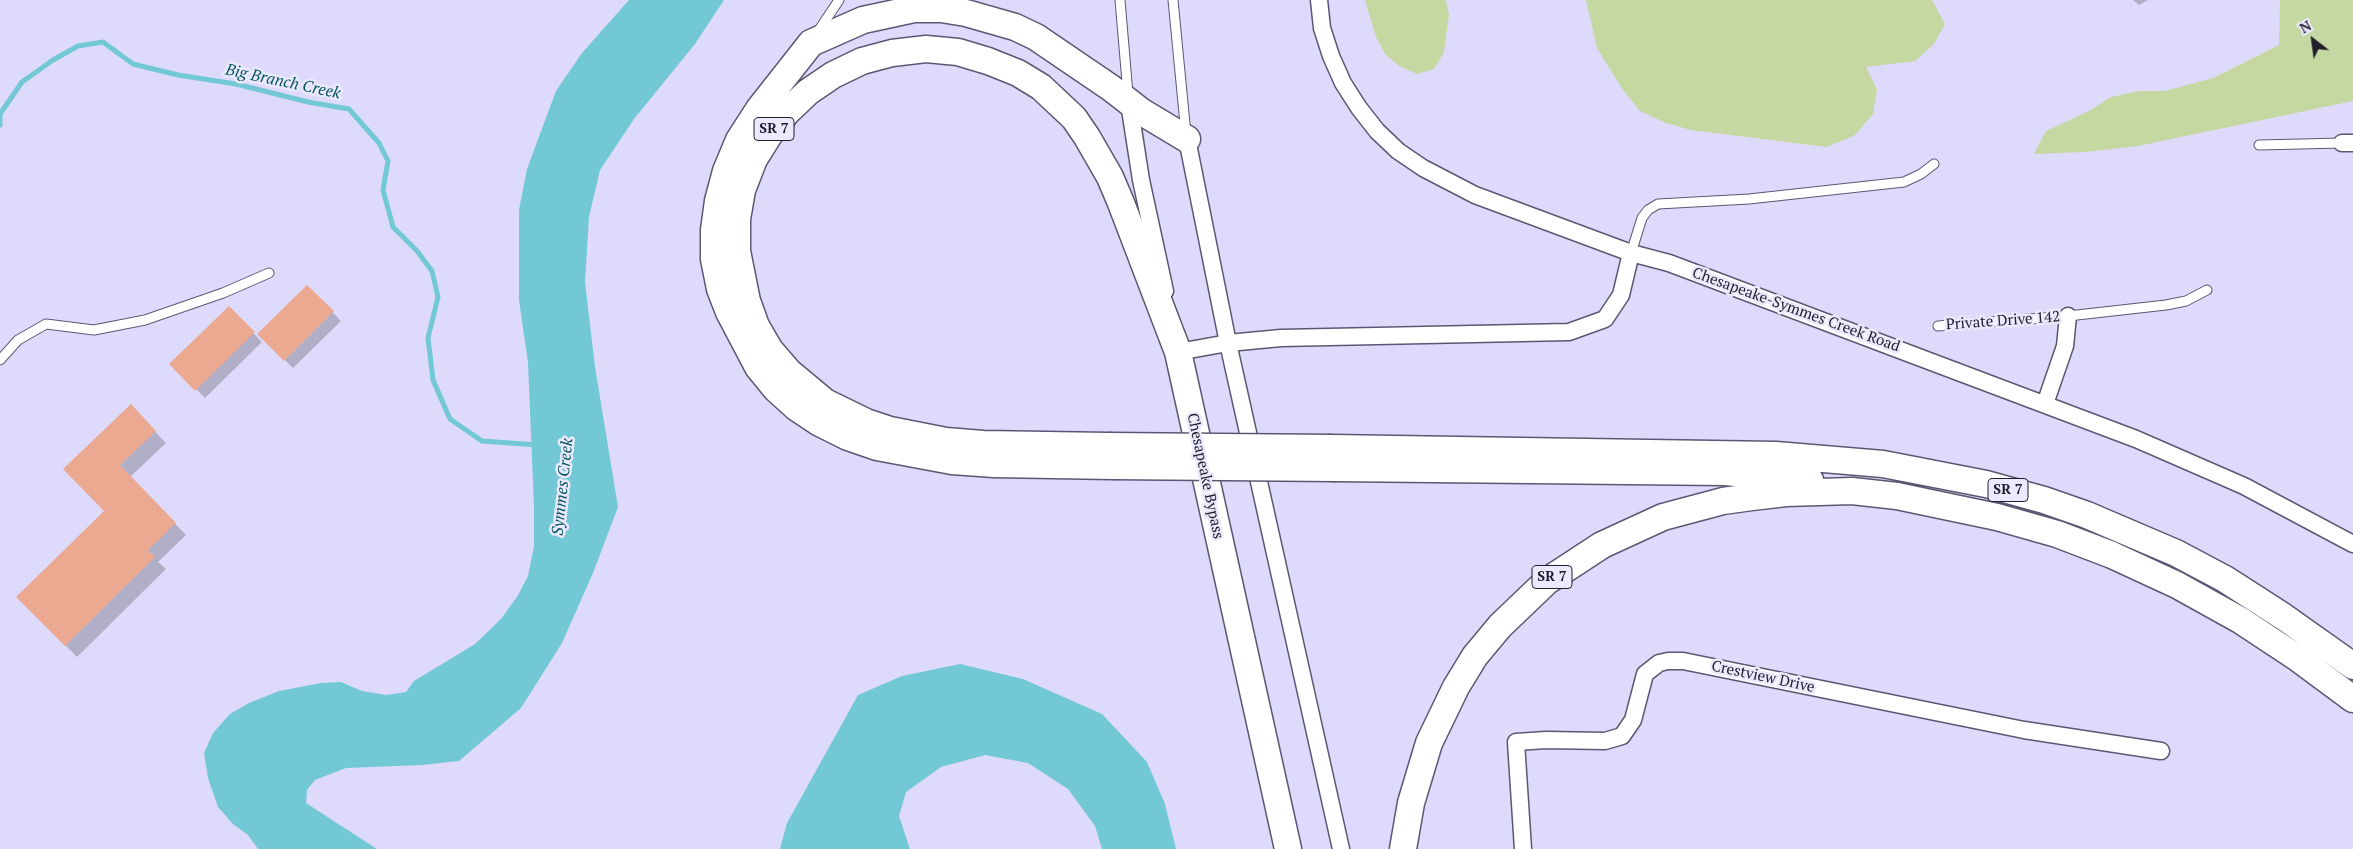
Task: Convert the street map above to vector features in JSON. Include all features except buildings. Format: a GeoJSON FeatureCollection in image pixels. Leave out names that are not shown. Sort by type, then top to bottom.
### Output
{"type":"FeatureCollection","features":[{"type":"Feature","properties":{"kind":"main road"},"geometry":{"type":"LineString","coordinates":[[1111,456],[994,464],[952,461],[877,447],[848,437],[818,422],[797,408],[776,389],[758,367],[742,341],[720,289],[714,259],[714,230],[718,201],[726,171],[740,140],[759,109],[811,43],[863,20],[914,9],[941,9],[990,18],[1036,37],[1111,88],[1129,103],[1187,139]]}},
{"type":"Feature","properties":{"kind":"main road","name":"SR 7"},"geometry":{"type":"LineString","coordinates":[[1178,352],[1121,202],[1096,152],[1074,118],[1041,87],[1018,73],[988,60],[958,52],[926,49],[892,53],[862,61],[833,75],[808,92],[787,112],[769,135],[754,159],[742,190],[737,220],[736,251],[740,278],[756,326],[770,350],[800,383],[825,402],[851,415],[890,430],[916,436],[983,444],[1111,456],[1333,458],[1776,455],[1883,464],[1968,480],[2062,506],[2126,530],[2176,553],[2266,605],[2353,666]]}},
{"type":"Feature","properties":{"kind":"main road","name":"Chesapeake Bypass"},"geometry":{"type":"LineString","coordinates":[[1178,352],[1288,849]]}},
{"type":"Feature","properties":{"kind":"main road"},"geometry":{"type":"LineString","coordinates":[[1333,458],[1725,472],[1818,481],[1852,491]]}},
{"type":"Feature","properties":{"kind":"main road","name":"SR 7"},"geometry":{"type":"LineString","coordinates":[[1403,849],[1418,775],[1442,713],[1475,656],[1500,626],[1547,581],[1602,545],[1631,530],[1685,511],[1752,496],[1852,491],[1897,496],[1997,517],[2057,534],[2112,554],[2177,585],[2240,620],[2299,659],[2353,699]]}},
{"type":"Feature","properties":{"kind":"street","name":"Chesapeake-Symmes Creek Road"},"geometry":{"type":"LineString","coordinates":[[1319,0],[1322,28],[1331,56],[1343,83],[1377,131],[1398,151],[1423,168],[1475,195],[1630,253],[1669,263],[2136,439],[2244,486],[2353,544]]}},
{"type":"Feature","properties":{"kind":"street","name":"Chesapeake Bypass"},"geometry":{"type":"LineString","coordinates":[[1129,103],[1141,180],[1178,352]]}},
{"type":"Feature","properties":{"kind":"street"},"geometry":{"type":"LineString","coordinates":[[1187,139],[1228,343],[1341,849]]}},
{"type":"Feature","properties":{"kind":"street"},"geometry":{"type":"LineString","coordinates":[[1178,352],[1228,343],[1281,338],[1569,332],[1605,318],[1621,295],[1630,253]]}},
{"type":"Feature","properties":{"kind":"street","name":"Private Drive 142"},"geometry":{"type":"LineString","coordinates":[[2045,404],[2065,346],[2068,316]]}},
{"type":"Feature","properties":{"kind":"street","name":"Crestview Drive"},"geometry":{"type":"LineString","coordinates":[[1523,849],[1516,742],[1546,740],[1605,741],[1622,736],[1633,720],[1645,674],[1659,663],[1668,661],[1701,665],[2024,730],[2161,751]]}},
{"type":"Feature","properties":{"kind":"lane"},"geometry":{"type":"LineString","coordinates":[[811,43],[839,0]]}},
{"type":"Feature","properties":{"kind":"lane"},"geometry":{"type":"LineString","coordinates":[[1120,0],[1129,103]]}},
{"type":"Feature","properties":{"kind":"lane"},"geometry":{"type":"LineString","coordinates":[[1173,0],[1187,139]]}},
{"type":"Feature","properties":{"kind":"lane"},"geometry":{"type":"LineString","coordinates":[[2259,145],[2347,143]]}},
{"type":"Feature","properties":{"kind":"lane"},"geometry":{"type":"LineString","coordinates":[[1630,253],[1642,218],[1648,210],[1658,204],[1749,199],[1904,182],[1921,174],[1934,164]]}},
{"type":"Feature","properties":{"kind":"lane"},"geometry":{"type":"LineString","coordinates":[[0,360],[18,340],[46,324],[94,330],[145,320],[223,293],[269,273]]}},
{"type":"Feature","properties":{"kind":"lane","name":"Private Drive 142"},"geometry":{"type":"LineString","coordinates":[[1938,326],[2068,316],[2166,305],[2186,301],[2207,290]]}},
{"type":"Feature","properties":{"kind":"shaded area"},"geometry":{"type":"Polygon","coordinates":[[[1365,0],[1446,0],[1449,15],[1444,52],[1434,69],[1417,74],[1399,66],[1385,54],[1376,37],[1365,0]]]}},
{"type":"Feature","properties":{"kind":"shaded area"},"geometry":{"type":"Polygon","coordinates":[[[1586,0],[1932,0],[1945,24],[1934,44],[1915,61],[1866,67],[1877,89],[1873,114],[1854,136],[1826,147],[1691,130],[1666,123],[1640,111],[1623,90],[1597,48],[1586,0]]]}},
{"type":"Feature","properties":{"kind":"shaded area"},"geometry":{"type":"Polygon","coordinates":[[[2280,0],[2353,0],[2353,101],[2138,146],[2086,152],[2034,154],[2046,131],[2089,111],[2111,97],[2139,91],[2165,91],[2213,78],[2279,45],[2280,0]]]}},
{"type":"Feature","properties":{"kind":"water","name":"Symmes Creek"},"geometry":{"type":"Polygon","coordinates":[[[629,0],[724,0],[695,44],[634,119],[600,170],[589,217],[585,282],[595,367],[618,507],[593,573],[562,643],[521,708],[459,761],[422,765],[346,768],[315,780],[307,790],[306,803],[377,849],[258,849],[248,835],[233,824],[218,807],[208,778],[204,753],[213,733],[230,714],[249,703],[279,691],[321,683],[341,682],[362,691],[386,695],[406,692],[414,681],[475,644],[501,619],[517,597],[528,576],[534,546],[534,506],[528,363],[519,300],[519,210],[527,169],[556,91],[582,53],[629,0]]]}},
{"type":"Feature","properties":{"kind":"water"},"geometry":{"type":"Polygon","coordinates":[[[960,664],[1023,679],[1102,714],[1147,762],[1165,804],[1176,849],[1102,849],[1095,826],[1068,789],[1028,763],[985,755],[941,767],[906,792],[899,816],[910,849],[780,849],[787,823],[858,695],[902,676],[960,664]]]}},
{"type":"Feature","properties":{"kind":"waterway","name":"Big Branch Creek"},"geometry":{"type":"LineString","coordinates":[[0,125],[0,114],[22,82],[53,60],[78,46],[103,42],[133,64],[178,75],[236,84],[308,102],[349,109],[379,143],[388,161],[383,190],[393,227],[417,251],[432,271],[438,297],[428,338],[433,380],[450,419],[482,441],[537,445]]}}]}
